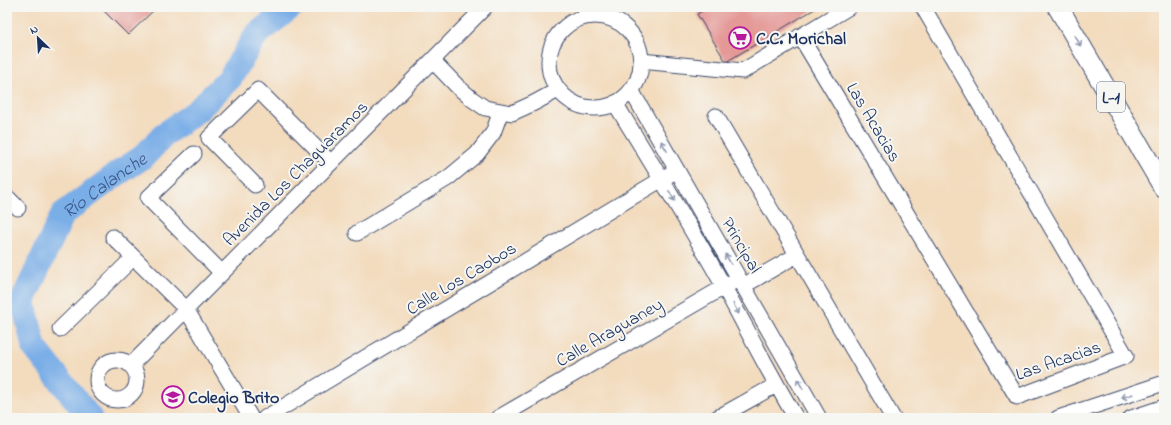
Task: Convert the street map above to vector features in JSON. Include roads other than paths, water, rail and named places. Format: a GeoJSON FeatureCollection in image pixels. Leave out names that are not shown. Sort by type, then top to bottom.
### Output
{"type":"FeatureCollection","features":[{"type":"Feature","properties":{"kind":"main road","name":"L-1"},"geometry":{"type":"LineString","coordinates":[[1058,7],[1164,188]]}},
{"type":"Feature","properties":{"kind":"main road","name":"L-1"},"geometry":{"type":"LineString","coordinates":[[1074,7],[1164,164]]}},
{"type":"Feature","properties":{"kind":"street","name":"Avenida Los Chaguaramos"},"geometry":{"type":"LineString","coordinates":[[131,365],[485,7]]}},
{"type":"Feature","properties":{"kind":"street"},"geometry":{"type":"LineString","coordinates":[[641,61],[743,71],[848,7]]}},
{"type":"Feature","properties":{"kind":"street","name":"Las Acacias"},"geometry":{"type":"LineString","coordinates":[[800,36],[1017,397],[1126,356],[923,7]]}},
{"type":"Feature","properties":{"kind":"street"},"geometry":{"type":"LineString","coordinates":[[588,16],[611,19],[618,22],[630,32],[638,46],[641,61],[639,77],[631,90],[624,98],[600,108],[584,107],[570,100],[558,90],[551,75],[549,60],[552,44],[560,31],[573,21],[588,16]]}},
{"type":"Feature","properties":{"kind":"street"},"geometry":{"type":"LineString","coordinates":[[433,61],[458,87],[486,108],[512,114],[558,90]]}},
{"type":"Feature","properties":{"kind":"street"},"geometry":{"type":"LineString","coordinates":[[255,185],[208,138],[258,90],[331,163]]}},
{"type":"Feature","properties":{"kind":"street","name":"Principal"},"geometry":{"type":"LineString","coordinates":[[631,90],[819,418]]}},
{"type":"Feature","properties":{"kind":"street","name":"Principal"},"geometry":{"type":"LineString","coordinates":[[615,103],[662,179],[724,287],[776,385],[796,418]]}},
{"type":"Feature","properties":{"kind":"street"},"geometry":{"type":"LineString","coordinates":[[357,233],[448,178],[477,154],[493,133],[501,111]]}},
{"type":"Feature","properties":{"kind":"street"},"geometry":{"type":"LineString","coordinates":[[716,116],[893,418]]}},
{"type":"Feature","properties":{"kind":"street"},"geometry":{"type":"LineString","coordinates":[[194,154],[148,198],[222,272]]}},
{"type":"Feature","properties":{"kind":"street","name":"Calle Los Caobos"},"geometry":{"type":"LineString","coordinates":[[265,418],[677,170]]}},
{"type":"Feature","properties":{"kind":"street"},"geometry":{"type":"LineString","coordinates":[[7,197],[18,208]]}},
{"type":"Feature","properties":{"kind":"street"},"geometry":{"type":"LineString","coordinates":[[113,237],[132,258],[186,309],[251,418]]}},
{"type":"Feature","properties":{"kind":"street","name":"Calle Araguaney"},"geometry":{"type":"LineString","coordinates":[[498,418],[724,287],[741,282],[797,255]]}},
{"type":"Feature","properties":{"kind":"street"},"geometry":{"type":"LineString","coordinates":[[60,329],[132,258]]}},
{"type":"Feature","properties":{"kind":"street"},"geometry":{"type":"LineString","coordinates":[[1058,418],[1164,384]]}},
{"type":"Feature","properties":{"kind":"street"},"geometry":{"type":"LineString","coordinates":[[717,418],[776,385]]}},
{"type":"Feature","properties":{"kind":"street"},"geometry":{"type":"LineString","coordinates":[[1131,418],[1164,407]]}},
{"type":"Feature","properties":{"kind":"waterway","name":"Río Calanche"},"geometry":{"type":"LineString","coordinates":[[90,418],[34,347],[23,300],[63,214],[117,174],[143,157],[165,134],[198,110],[230,78],[256,35],[291,7]]}},
{"type":"Feature","properties":{"kind":"place","name":"C.C. Morichal"},"geometry":{"type":"Point","coordinates":[740,38]}},
{"type":"Feature","properties":{"kind":"place","name":"Colegio Brito"},"geometry":{"type":"Point","coordinates":[173,397]}}]}
